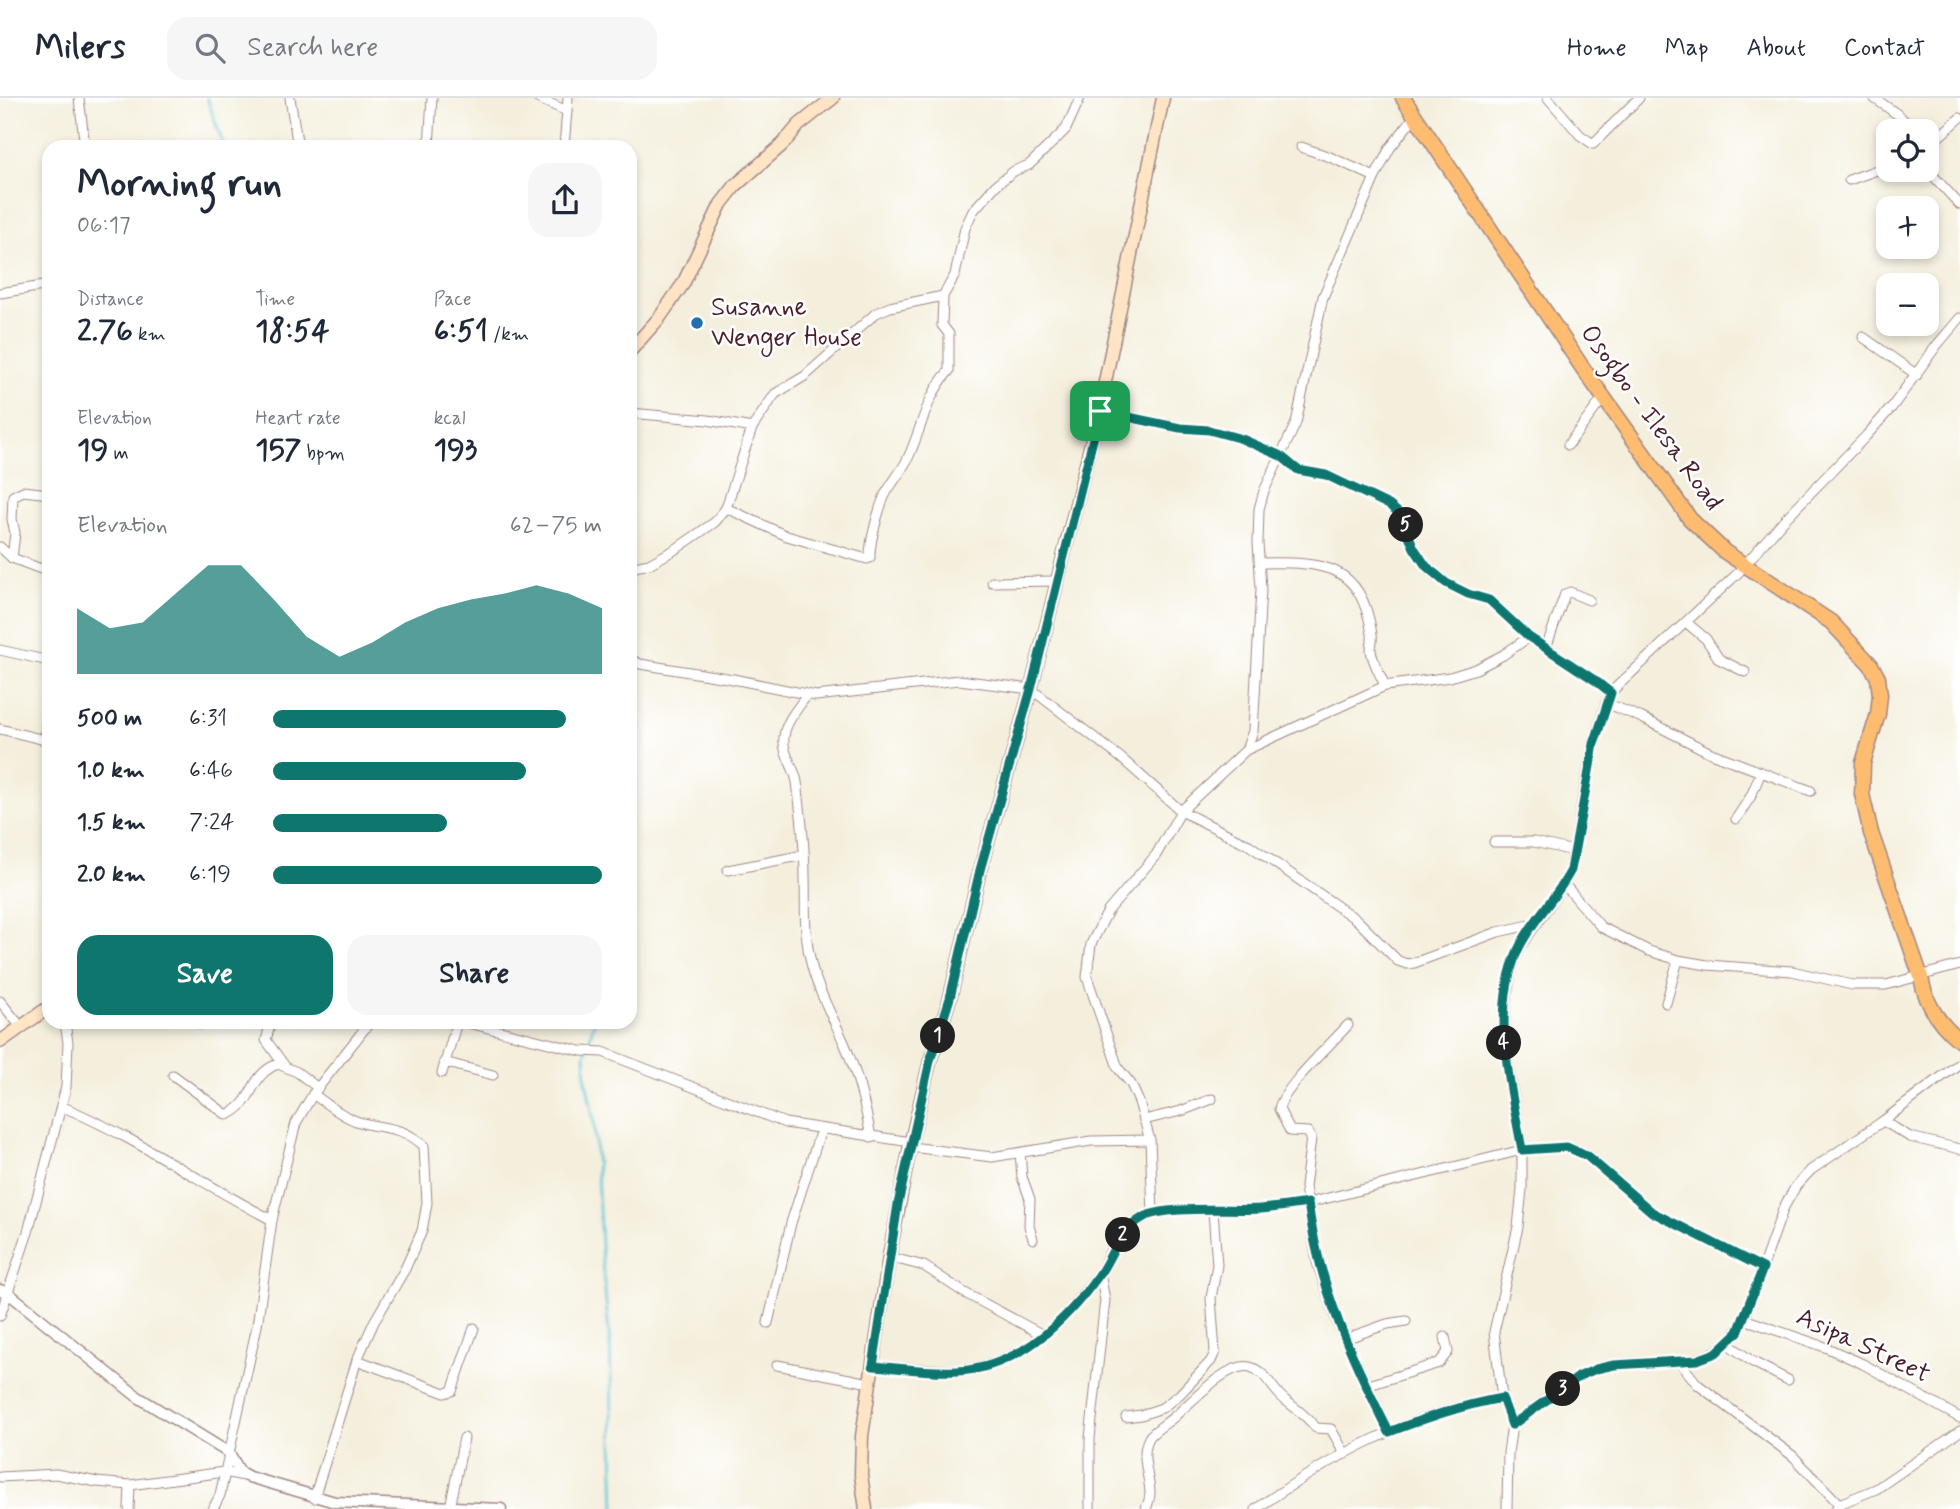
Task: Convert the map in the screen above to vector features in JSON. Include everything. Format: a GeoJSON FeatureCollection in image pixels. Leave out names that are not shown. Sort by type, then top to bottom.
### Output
{"type":"FeatureCollection","features":[{"type":"Feature","properties":{"kind":"main road"},"geometry":{"type":"LineString","coordinates":[[637,343],[660,317],[683,284],[721,204],[735,186],[782,145],[799,125],[833,98]]}},
{"type":"Feature","properties":{"kind":"main road"},"geometry":{"type":"LineString","coordinates":[[866,1509],[861,1475],[862,1436],[889,1257],[911,1145],[930,1061],[950,998],[980,870],[1031,689],[1100,411],[1163,98]]}},
{"type":"Feature","properties":{"kind":"main road","name":"Osogbo - Ilesa Road"},"geometry":{"type":"LineString","coordinates":[[1403,98],[1604,397],[1690,519],[1724,552],[1831,622],[1861,653],[1878,678],[1878,714],[1863,763],[1862,794],[1871,833],[1921,976],[1923,994],[1947,1030],[1960,1041]]}},
{"type":"Feature","properties":{"kind":"main road"},"geometry":{"type":"LineString","coordinates":[[0,1042],[42,1012]]}},
{"type":"Feature","properties":{"kind":"street"},"geometry":{"type":"LineString","coordinates":[[79,98],[84,140]]}},
{"type":"Feature","properties":{"kind":"street"},"geometry":{"type":"LineString","coordinates":[[290,98],[297,140]]}},
{"type":"Feature","properties":{"kind":"street"},"geometry":{"type":"LineString","coordinates":[[429,140],[432,98]]}},
{"type":"Feature","properties":{"kind":"street"},"geometry":{"type":"LineString","coordinates":[[537,98],[567,111]]}},
{"type":"Feature","properties":{"kind":"street"},"geometry":{"type":"LineString","coordinates":[[565,140],[568,98]]}},
{"type":"Feature","properties":{"kind":"street"},"geometry":{"type":"LineString","coordinates":[[726,508],[787,536],[870,558],[884,497],[907,460],[926,408],[948,371],[949,334],[942,325],[943,296],[955,275],[965,228],[972,211],[996,185],[1014,171],[1029,165],[1066,129],[1080,98]]}},
{"type":"Feature","properties":{"kind":"street"},"geometry":{"type":"LineString","coordinates":[[1548,98],[1580,135],[1593,144],[1639,98]]}},
{"type":"Feature","properties":{"kind":"street"},"geometry":{"type":"LineString","coordinates":[[1874,98],[1903,119]]}},
{"type":"Feature","properties":{"kind":"street"},"geometry":{"type":"LineString","coordinates":[[1246,750],[1253,731],[1261,589],[1259,509],[1264,491],[1296,423],[1323,297],[1375,177],[1390,148],[1415,116]]}},
{"type":"Feature","properties":{"kind":"street"},"geometry":{"type":"LineString","coordinates":[[1939,136],[1960,118]]}},
{"type":"Feature","properties":{"kind":"street"},"geometry":{"type":"LineString","coordinates":[[1301,147],[1375,177]]}},
{"type":"Feature","properties":{"kind":"street"},"geometry":{"type":"LineString","coordinates":[[1849,180],[1876,170]]}},
{"type":"Feature","properties":{"kind":"street"},"geometry":{"type":"LineString","coordinates":[[1939,182],[1960,205]]}},
{"type":"Feature","properties":{"kind":"street"},"geometry":{"type":"LineString","coordinates":[[0,293],[42,286]]}},
{"type":"Feature","properties":{"kind":"street"},"geometry":{"type":"LineString","coordinates":[[637,567],[649,564],[676,549],[715,522],[726,508],[752,428],[775,394],[805,376],[876,313],[890,307],[943,296]]}},
{"type":"Feature","properties":{"kind":"street"},"geometry":{"type":"LineString","coordinates":[[1507,1509],[1508,1453],[1512,1425],[1502,1398],[1494,1332],[1518,1227],[1522,1150],[1504,1040],[1506,1002],[1512,967],[1519,948],[1571,870],[1594,744],[1606,703],[1611,693],[1744,565],[1892,407],[1960,318]]}},
{"type":"Feature","properties":{"kind":"street"},"geometry":{"type":"LineString","coordinates":[[1863,337],[1917,375]]}},
{"type":"Feature","properties":{"kind":"street"},"geometry":{"type":"LineString","coordinates":[[1568,444],[1604,397]]}},
{"type":"Feature","properties":{"kind":"street"},"geometry":{"type":"LineString","coordinates":[[1100,411],[1180,428],[1209,430],[1242,439],[1281,456],[1298,470],[1326,475],[1389,505],[1400,514],[1414,548],[1426,566],[1446,583],[1468,594],[1489,600],[1529,637],[1611,693]]}},
{"type":"Feature","properties":{"kind":"street"},"geometry":{"type":"LineString","coordinates":[[637,415],[708,420],[752,428]]}},
{"type":"Feature","properties":{"kind":"street"},"geometry":{"type":"LineString","coordinates":[[12,558],[15,533],[13,496],[23,491],[42,493]]}},
{"type":"Feature","properties":{"kind":"street"},"geometry":{"type":"LineString","coordinates":[[0,547],[12,558],[42,569]]}},
{"type":"Feature","properties":{"kind":"street"},"geometry":{"type":"LineString","coordinates":[[1261,563],[1291,562],[1325,566],[1348,578],[1362,594],[1372,632],[1371,649],[1385,686]]}},
{"type":"Feature","properties":{"kind":"street"},"geometry":{"type":"LineString","coordinates":[[992,582],[1057,581]]}},
{"type":"Feature","properties":{"kind":"street"},"geometry":{"type":"LineString","coordinates":[[1546,648],[1565,594],[1570,592],[1588,600]]}},
{"type":"Feature","properties":{"kind":"street"},"geometry":{"type":"LineString","coordinates":[[1687,622],[1706,639],[1719,659],[1745,672]]}},
{"type":"Feature","properties":{"kind":"street"},"geometry":{"type":"LineString","coordinates":[[1153,1213],[1150,1140],[1131,1084],[1118,1068],[1087,977],[1089,957],[1097,930],[1108,911],[1156,855],[1181,810],[1246,750],[1385,686],[1450,677],[1476,669],[1529,637]]}},
{"type":"Feature","properties":{"kind":"street"},"geometry":{"type":"LineString","coordinates":[[0,650],[42,659]]}},
{"type":"Feature","properties":{"kind":"street"},"geometry":{"type":"LineString","coordinates":[[637,662],[807,695],[835,696],[959,680],[1031,689],[1121,758],[1181,810],[1249,845],[1357,920],[1398,961],[1414,963],[1498,932],[1534,924]]}},
{"type":"Feature","properties":{"kind":"street"},"geometry":{"type":"LineString","coordinates":[[807,695],[784,735],[784,752],[793,764],[796,778],[804,855],[804,922],[807,947],[819,989],[863,1090],[871,1136]]}},
{"type":"Feature","properties":{"kind":"street"},"geometry":{"type":"LineString","coordinates":[[1606,703],[1711,753],[1811,791]]}},
{"type":"Feature","properties":{"kind":"street"},"geometry":{"type":"LineString","coordinates":[[0,729],[42,739]]}},
{"type":"Feature","properties":{"kind":"street"},"geometry":{"type":"LineString","coordinates":[[1736,819],[1751,796],[1761,772]]}},
{"type":"Feature","properties":{"kind":"street"},"geometry":{"type":"LineString","coordinates":[[1494,842],[1534,842],[1574,850]]}},
{"type":"Feature","properties":{"kind":"street"},"geometry":{"type":"LineString","coordinates":[[728,870],[804,855]]}},
{"type":"Feature","properties":{"kind":"street"},"geometry":{"type":"LineString","coordinates":[[1563,884],[1601,927],[1649,951],[1678,960],[1707,965],[1792,971],[1852,985],[1886,985],[1960,965]]}},
{"type":"Feature","properties":{"kind":"street"},"geometry":{"type":"LineString","coordinates":[[1665,1003],[1678,960]]}},
{"type":"Feature","properties":{"kind":"street"},"geometry":{"type":"LineString","coordinates":[[0,1001],[21,1027]]}},
{"type":"Feature","properties":{"kind":"street"},"geometry":{"type":"LineString","coordinates":[[1348,1025],[1303,1074],[1279,1105],[1279,1109],[1290,1131],[1308,1132],[1311,1138],[1305,1187],[1317,1262],[1345,1339],[1389,1432]]}},
{"type":"Feature","properties":{"kind":"street"},"geometry":{"type":"LineString","coordinates":[[0,1316],[4,1291],[28,1232],[66,1087],[66,1029]]}},
{"type":"Feature","properties":{"kind":"street"},"geometry":{"type":"LineString","coordinates":[[269,1029],[266,1040],[284,1065],[340,1114],[359,1122],[401,1131],[416,1139],[424,1150],[423,1171],[427,1203],[422,1231],[357,1360],[314,1497]]}},
{"type":"Feature","properties":{"kind":"street"},"geometry":{"type":"LineString","coordinates":[[213,1509],[220,1496],[243,1401],[272,1220],[296,1123],[316,1091],[365,1029]]}},
{"type":"Feature","properties":{"kind":"street"},"geometry":{"type":"LineString","coordinates":[[442,1073],[455,1029]]}},
{"type":"Feature","properties":{"kind":"street"},"geometry":{"type":"LineString","coordinates":[[492,1029],[581,1051],[603,1052],[785,1123],[821,1130],[992,1157],[1091,1141],[1150,1140]]}},
{"type":"Feature","properties":{"kind":"street"},"geometry":{"type":"LineString","coordinates":[[444,1062],[493,1076]]}},
{"type":"Feature","properties":{"kind":"street"},"geometry":{"type":"LineString","coordinates":[[1512,1425],[1580,1376],[1596,1369],[1614,1365],[1697,1360],[1716,1353],[1728,1344],[1744,1319],[1784,1207],[1796,1186],[1811,1170],[1883,1122],[1960,1063]]}},
{"type":"Feature","properties":{"kind":"street"},"geometry":{"type":"LineString","coordinates":[[173,1075],[227,1115],[249,1098],[256,1081],[263,1073],[272,1066],[284,1065]]}},
{"type":"Feature","properties":{"kind":"street"},"geometry":{"type":"LineString","coordinates":[[1144,1121],[1212,1099]]}},
{"type":"Feature","properties":{"kind":"street"},"geometry":{"type":"LineString","coordinates":[[61,1106],[105,1125],[220,1193],[272,1220]]}},
{"type":"Feature","properties":{"kind":"street"},"geometry":{"type":"LineString","coordinates":[[1883,1122],[1910,1137],[1960,1149]]}},
{"type":"Feature","properties":{"kind":"street"},"geometry":{"type":"LineString","coordinates":[[768,1323],[791,1223],[821,1130]]}},
{"type":"Feature","properties":{"kind":"street"},"geometry":{"type":"LineString","coordinates":[[873,1366],[941,1371],[975,1369],[1010,1356],[1060,1322],[1100,1273],[1111,1250],[1125,1232],[1153,1213],[1262,1209],[1308,1203],[1522,1150],[1567,1147],[1587,1156],[1652,1212],[1763,1268]]}},
{"type":"Feature","properties":{"kind":"street"},"geometry":{"type":"LineString","coordinates":[[1020,1153],[1022,1177],[1030,1199],[1029,1226],[1033,1239]]}},
{"type":"Feature","properties":{"kind":"street"},"geometry":{"type":"LineString","coordinates":[[1126,1417],[1162,1408],[1188,1386],[1211,1361],[1215,1352],[1211,1298],[1217,1265],[1213,1211]]}},
{"type":"Feature","properties":{"kind":"street"},"geometry":{"type":"LineString","coordinates":[[889,1257],[924,1266],[963,1292],[1043,1335]]}},
{"type":"Feature","properties":{"kind":"street"},"geometry":{"type":"LineString","coordinates":[[1090,1509],[1090,1443],[1105,1300],[1100,1273]]}},
{"type":"Feature","properties":{"kind":"street"},"geometry":{"type":"LineString","coordinates":[[4,1291],[138,1397],[229,1453],[240,1472],[248,1477]]}},
{"type":"Feature","properties":{"kind":"street","name":"Asipa Street"},"geometry":{"type":"LineString","coordinates":[[1744,1319],[1825,1347],[1863,1364],[1960,1418]]}},
{"type":"Feature","properties":{"kind":"street"},"geometry":{"type":"LineString","coordinates":[[1345,1339],[1387,1324],[1406,1321]]}},
{"type":"Feature","properties":{"kind":"street"},"geometry":{"type":"LineString","coordinates":[[357,1360],[445,1394],[449,1393],[474,1328]]}},
{"type":"Feature","properties":{"kind":"street"},"geometry":{"type":"LineString","coordinates":[[1366,1386],[1439,1363],[1448,1352],[1445,1337]]}},
{"type":"Feature","properties":{"kind":"street"},"geometry":{"type":"LineString","coordinates":[[1728,1344],[1753,1362],[1788,1380]]}},
{"type":"Feature","properties":{"kind":"street"},"geometry":{"type":"LineString","coordinates":[[1680,1362],[1697,1384],[1793,1456],[1838,1506],[1876,1489],[1960,1432]]}},
{"type":"Feature","properties":{"kind":"street"},"geometry":{"type":"LineString","coordinates":[[777,1365],[870,1383]]}},
{"type":"Feature","properties":{"kind":"street"},"geometry":{"type":"LineString","coordinates":[[1146,1509],[1150,1493],[1145,1466],[1147,1440],[1212,1383],[1242,1366],[1260,1372],[1284,1400],[1292,1404],[1316,1428],[1331,1429],[1345,1454]]}},
{"type":"Feature","properties":{"kind":"street"},"geometry":{"type":"LineString","coordinates":[[1256,1509],[1289,1485],[1389,1432],[1451,1410],[1502,1398]]}},
{"type":"Feature","properties":{"kind":"street"},"geometry":{"type":"LineString","coordinates":[[450,1508],[464,1438]]}},
{"type":"Feature","properties":{"kind":"street"},"geometry":{"type":"LineString","coordinates":[[0,1477],[56,1474],[130,1485],[225,1472],[314,1497],[335,1506],[501,1509]]}},
{"type":"Feature","properties":{"kind":"street"},"geometry":{"type":"LineString","coordinates":[[129,1509],[130,1485]]}},
{"type":"Feature","properties":{"kind":"waterway"},"geometry":{"type":"LineString","coordinates":[[207,98],[222,140]]}},
{"type":"Feature","properties":{"kind":"waterway"},"geometry":{"type":"LineString","coordinates":[[592,1029],[585,1055],[586,1080],[594,1122],[602,1262],[610,1343],[615,1509]]}},
{"type":"Feature","properties":{"kind":"place","name":"Susanne Wenger House"},"geometry":{"type":"Point","coordinates":[697,323]}},
{"type":"Feature","properties":{"kind":"route"},"geometry":{"type":"LineString","coordinates":[[1100,411],[1180,428],[1209,430],[1242,439],[1281,456],[1298,470],[1326,475],[1389,505],[1400,514],[1414,548],[1426,566],[1446,583],[1468,594],[1489,600],[1529,637],[1611,693],[1594,744],[1571,870],[1519,948],[1512,967],[1506,1002],[1504,1040],[1510,1080],[1522,1150],[1567,1147],[1587,1156],[1652,1212],[1763,1268],[1738,1332],[1716,1353],[1697,1360],[1614,1365],[1596,1369],[1580,1376],[1512,1425],[1502,1398],[1438,1413],[1389,1432],[1337,1322],[1317,1262],[1308,1203],[1262,1209],[1153,1213],[1125,1232],[1111,1250],[1100,1273],[1060,1322],[1028,1347],[995,1364],[959,1371],[873,1366],[898,1204],[930,1061],[950,998],[980,870],[1031,689],[1100,411]]}}]}
